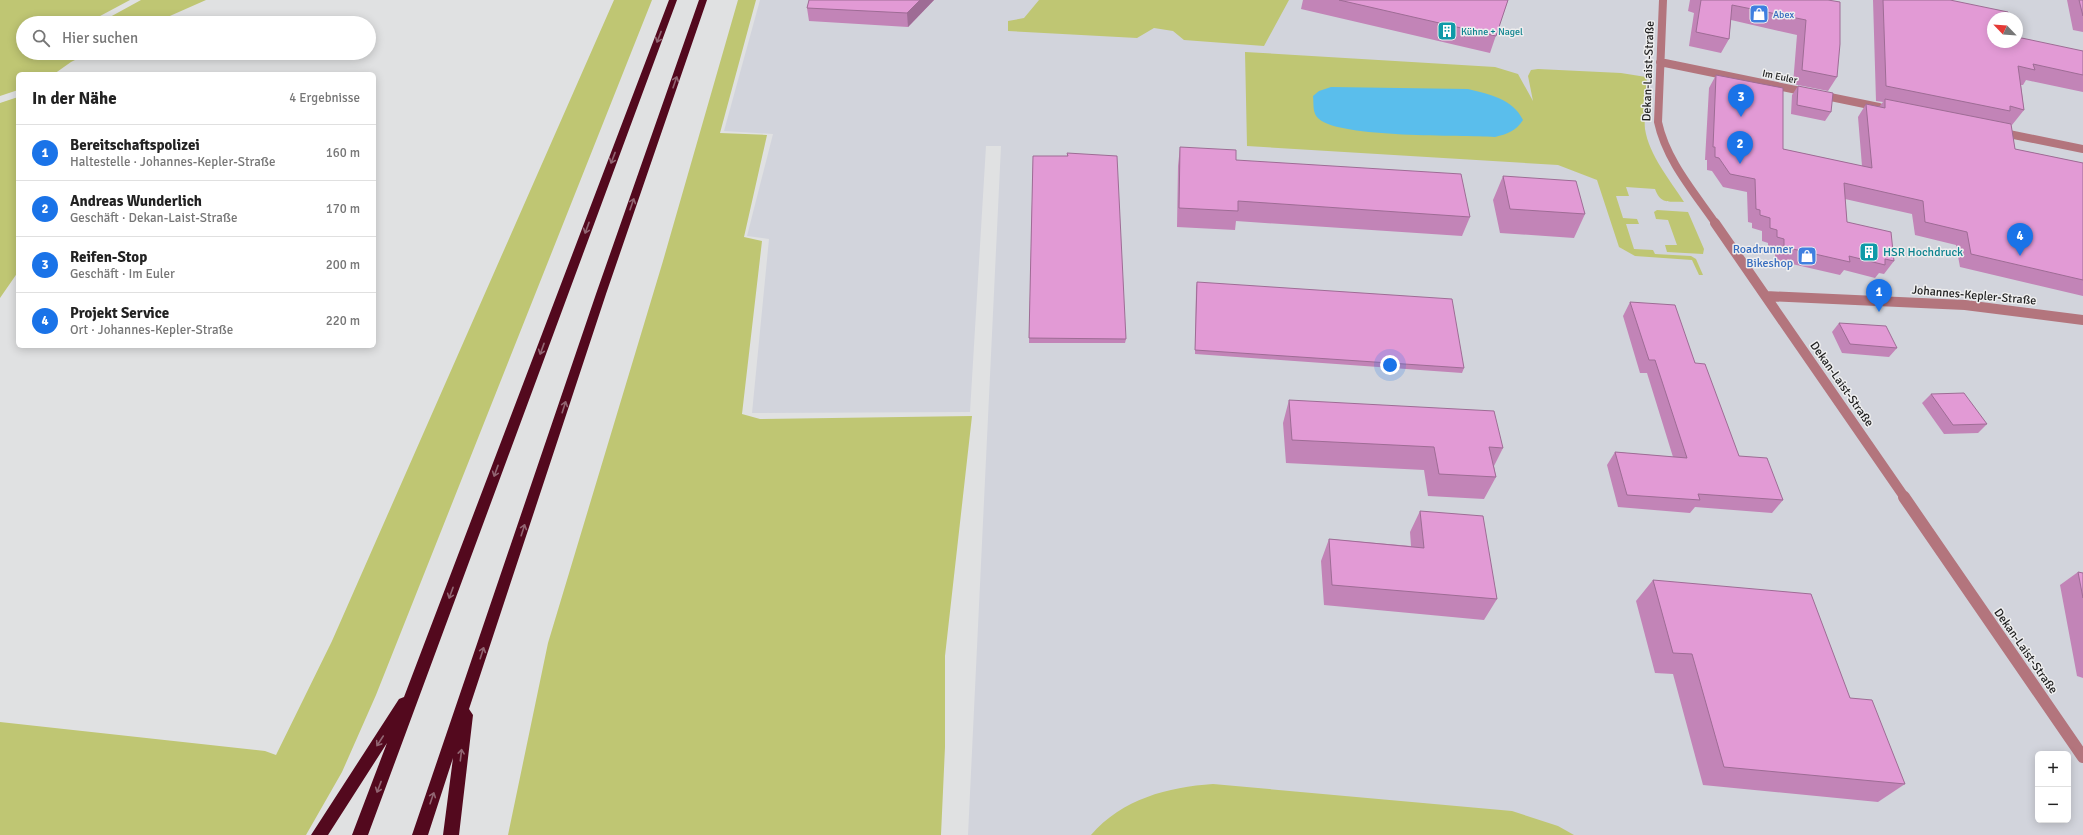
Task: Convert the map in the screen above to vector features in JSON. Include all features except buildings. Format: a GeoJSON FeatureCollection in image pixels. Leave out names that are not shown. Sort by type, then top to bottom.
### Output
{"type":"FeatureCollection","features":[{"type":"Feature","properties":{"kind":"highway"},"geometry":{"type":"LineString","coordinates":[[360,835],[673,0]]}},
{"type":"Feature","properties":{"kind":"highway"},"geometry":{"type":"LineString","coordinates":[[420,835],[601,294],[703,0]]}},
{"type":"Feature","properties":{"kind":"highway"},"geometry":{"type":"LineString","coordinates":[[319,835],[417,685]]}},
{"type":"Feature","properties":{"kind":"highway"},"geometry":{"type":"LineString","coordinates":[[451,835],[469,690]]}},
{"type":"Feature","properties":{"kind":"street","name":"Dekan-Laist-Straße"},"geometry":{"type":"LineString","coordinates":[[1663,0],[1658,122],[1660,134],[1666,149],[1678,169],[2083,757]]}},
{"type":"Feature","properties":{"kind":"street","name":"Im Euler"},"geometry":{"type":"LineString","coordinates":[[1660,62],[1890,110]]}},
{"type":"Feature","properties":{"kind":"street"},"geometry":{"type":"LineString","coordinates":[[1991,130],[2083,149]]}},
{"type":"Feature","properties":{"kind":"street","name":"Johannes-Kepler-Straße"},"geometry":{"type":"LineString","coordinates":[[1766,296],[1873,298],[1944,303],[2002,308],[2083,320]]}},
{"type":"Feature","properties":{"kind":"shaded area"},"geometry":{"type":"Polygon","coordinates":[[[760,0],[2083,0],[2083,835],[968,835],[1001,146],[986,146],[970,412],[752,413],[769,239],[747,236],[773,134],[724,131],[760,0]]]}},
{"type":"Feature","properties":{"kind":"green space"},"geometry":{"type":"Polygon","coordinates":[[[0,0],[130,0],[100,16],[16,16],[16,60],[75,60],[57,72],[16,72],[16,91],[0,96],[0,0]]]}},
{"type":"Feature","properties":{"kind":"green space"},"geometry":{"type":"Polygon","coordinates":[[[141,0],[206,0],[170,16],[112,16],[141,0]]]}},
{"type":"Feature","properties":{"kind":"green space"},"geometry":{"type":"Polygon","coordinates":[[[614,0],[652,0],[376,695],[342,772],[306,835],[0,835],[0,722],[265,751],[276,755],[332,641],[614,0]]]}},
{"type":"Feature","properties":{"kind":"green space"},"geometry":{"type":"Polygon","coordinates":[[[738,0],[756,0],[720,133],[767,135],[744,237],[762,241],[742,414],[760,419],[972,416],[945,656],[945,747],[941,835],[508,835],[548,643],[663,261],[738,0]]]}},
{"type":"Feature","properties":{"kind":"green space"},"geometry":{"type":"Polygon","coordinates":[[[1039,0],[1289,0],[1264,46],[1184,40],[1173,31],[1154,28],[1137,38],[1008,31],[1008,21],[1024,18],[1039,0]]]}},
{"type":"Feature","properties":{"kind":"green space"},"geometry":{"type":"Polygon","coordinates":[[[1245,52],[1495,67],[1518,74],[1533,101],[1528,76],[1531,70],[1538,69],[1621,73],[1646,77],[1648,90],[1645,129],[1647,139],[1655,158],[1684,202],[1670,202],[1663,200],[1657,194],[1655,189],[1626,187],[1629,196],[1616,196],[1623,218],[1637,219],[1639,224],[1626,224],[1634,249],[1653,250],[1655,254],[1691,256],[1696,259],[1703,275],[1699,275],[1692,260],[1635,256],[1619,247],[1597,180],[1558,165],[1247,146],[1245,52]]]}},
{"type":"Feature","properties":{"kind":"green space"},"geometry":{"type":"Polygon","coordinates":[[[16,98],[16,275],[0,298],[0,103],[16,98]]]}},
{"type":"Feature","properties":{"kind":"green space"},"geometry":{"type":"Polygon","coordinates":[[[1657,210],[1688,212],[1704,249],[1703,254],[1667,252],[1665,245],[1677,245],[1668,220],[1656,219],[1654,212],[1657,210]]]}},
{"type":"Feature","properties":{"kind":"green space"},"geometry":{"type":"Polygon","coordinates":[[[1213,784],[1512,811],[1558,826],[1574,835],[1091,835],[1117,812],[1147,797],[1179,788],[1213,784]]]}},
{"type":"Feature","properties":{"kind":"water"},"geometry":{"type":"Polygon","coordinates":[[[1331,87],[1468,89],[1500,98],[1513,107],[1523,120],[1511,132],[1495,137],[1375,133],[1351,130],[1331,125],[1319,119],[1315,114],[1313,96],[1319,91],[1331,87]]]}},
{"type":"Feature","properties":{"kind":"place","name":"Abex"},"geometry":{"type":"Point","coordinates":[1759,14]}},
{"type":"Feature","properties":{"kind":"place","name":"Kühne + Nagel"},"geometry":{"type":"Point","coordinates":[1447,31]}},
{"type":"Feature","properties":{"kind":"place","name":"Reifen-Stop"},"geometry":{"type":"Point","coordinates":[1741,117]}},
{"type":"Feature","properties":{"kind":"place","name":"Andreas Wunderlich"},"geometry":{"type":"Point","coordinates":[1740,164]}},
{"type":"Feature","properties":{"kind":"place","name":"HSR Hochdruck"},"geometry":{"type":"Point","coordinates":[1869,252]}},
{"type":"Feature","properties":{"kind":"place","name":"Roadrunner Bikeshop"},"geometry":{"type":"Point","coordinates":[1807,256]}},
{"type":"Feature","properties":{"kind":"place","name":"Projekt Service"},"geometry":{"type":"Point","coordinates":[2020,256]}},
{"type":"Feature","properties":{"kind":"place","name":"Bereitschaftspolizei"},"geometry":{"type":"Point","coordinates":[1879,312]}}]}
